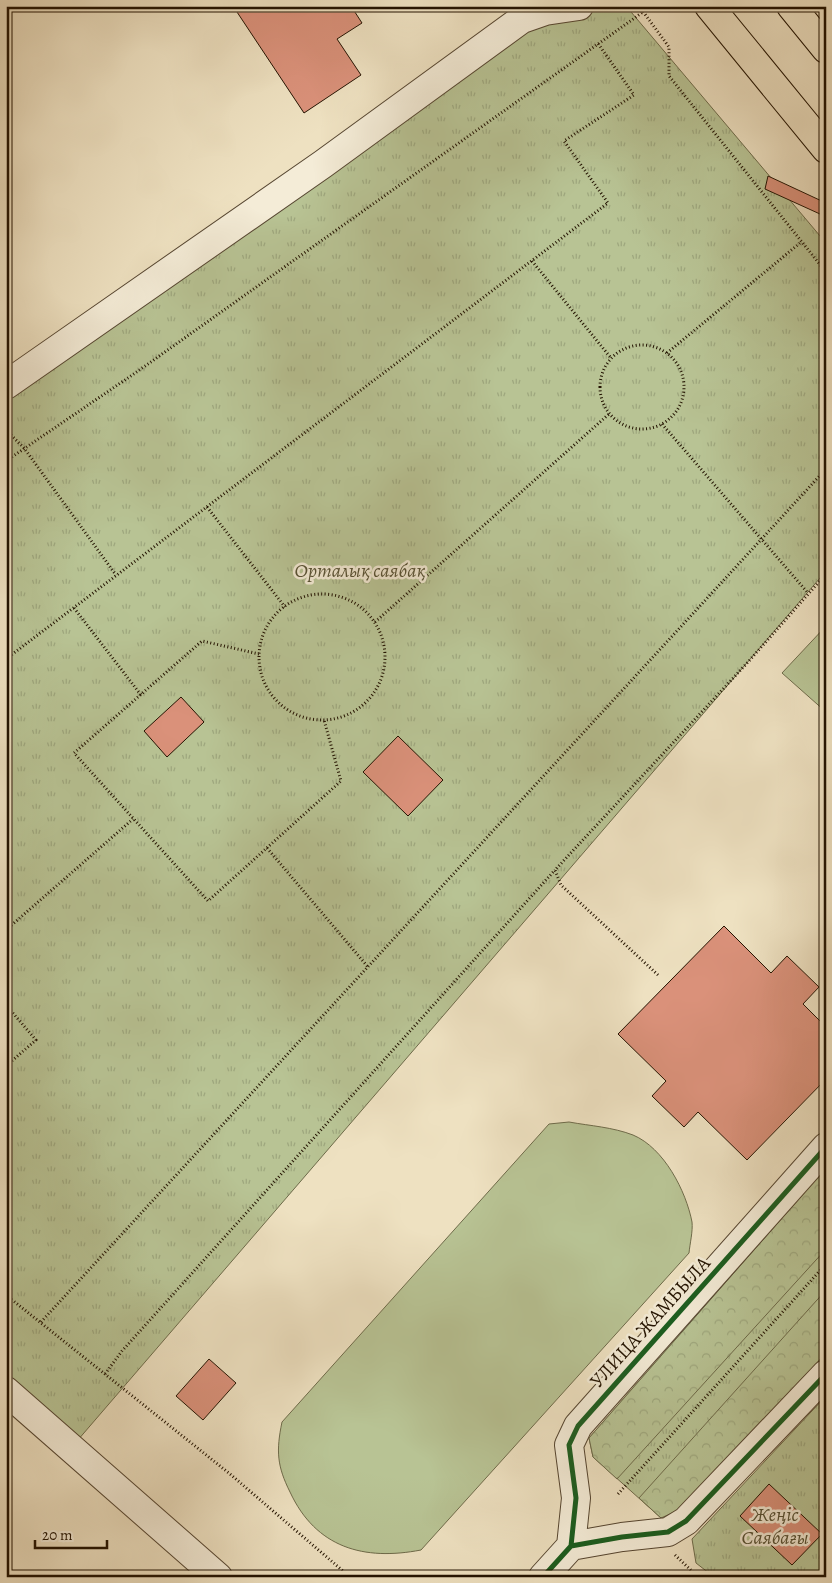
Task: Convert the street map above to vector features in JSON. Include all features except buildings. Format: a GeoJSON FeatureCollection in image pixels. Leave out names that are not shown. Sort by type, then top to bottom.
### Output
{"type":"FeatureCollection","features":[{"type":"Feature","properties":{"kind":"main road"},"geometry":{"type":"LineString","coordinates":[[709,6],[826,148]]}},
{"type":"Feature","properties":{"kind":"main road"},"geometry":{"type":"LineString","coordinates":[[791,6],[826,49]]}},
{"type":"Feature","properties":{"kind":"street"},"geometry":{"type":"LineString","coordinates":[[6,385],[316,169],[522,19],[545,11],[579,6]]}},
{"type":"Feature","properties":{"kind":"street","name":"УЛИЦА ЖАМБЫЛА"},"geometry":{"type":"LineString","coordinates":[[571,1546],[576,1498],[569,1444],[578,1426],[826,1147]]}},
{"type":"Feature","properties":{"kind":"street"},"geometry":{"type":"LineString","coordinates":[[543,1577],[571,1546],[622,1537],[668,1532],[686,1521],[826,1374]]}},
{"type":"Feature","properties":{"kind":"street"},"geometry":{"type":"LineString","coordinates":[[6,1391],[218,1577]]}},
{"type":"Feature","properties":{"kind":"path"},"geometry":{"type":"LineString","coordinates":[[639,6],[669,47],[669,76],[800,243],[826,272]]}},
{"type":"Feature","properties":{"kind":"path"},"geometry":{"type":"LineString","coordinates":[[6,460],[149,363],[597,42],[643,12]]}},
{"type":"Feature","properties":{"kind":"path"},"geometry":{"type":"LineString","coordinates":[[6,659],[608,203],[564,141],[634,95],[597,42]]}},
{"type":"Feature","properties":{"kind":"path"},"geometry":{"type":"LineString","coordinates":[[667,353],[800,243]]}},
{"type":"Feature","properties":{"kind":"path"},"geometry":{"type":"LineString","coordinates":[[532,261],[611,358]]}},
{"type":"Feature","properties":{"kind":"path"},"geometry":{"type":"LineString","coordinates":[[632,346],[656,347],[667,353],[681,372],[683,396],[679,407],[662,424],[652,428],[628,428],[608,414],[599,392],[604,368],[611,358],[632,346]]}},
{"type":"Feature","properties":{"kind":"path"},"geometry":{"type":"LineString","coordinates":[[375,622],[608,414]]}},
{"type":"Feature","properties":{"kind":"path"},"geometry":{"type":"LineString","coordinates":[[662,424],[808,594]]}},
{"type":"Feature","properties":{"kind":"path"},"geometry":{"type":"LineString","coordinates":[[6,430],[24,448],[116,576]]}},
{"type":"Feature","properties":{"kind":"path"},"geometry":{"type":"LineString","coordinates":[[41,1322],[826,469]]}},
{"type":"Feature","properties":{"kind":"path"},"geometry":{"type":"LineString","coordinates":[[207,507],[285,607]]}},
{"type":"Feature","properties":{"kind":"path"},"geometry":{"type":"LineString","coordinates":[[105,1374],[122,1351],[555,870],[749,661],[826,574]]}},
{"type":"Feature","properties":{"kind":"path"},"geometry":{"type":"LineString","coordinates":[[321,594],[337,596],[358,606],[375,622],[382,637],[385,652],[384,668],[380,683],[362,706],[351,713],[324,720],[296,714],[274,697],[263,677],[259,654],[262,638],[269,624],[285,607],[306,596],[321,594]]}},
{"type":"Feature","properties":{"kind":"path"},"geometry":{"type":"LineString","coordinates":[[74,608],[141,695]]}},
{"type":"Feature","properties":{"kind":"path"},"geometry":{"type":"LineString","coordinates":[[259,654],[202,641],[74,753],[208,901],[341,781],[324,720]]}},
{"type":"Feature","properties":{"kind":"path"},"geometry":{"type":"LineString","coordinates":[[6,930],[133,819]]}},
{"type":"Feature","properties":{"kind":"path"},"geometry":{"type":"LineString","coordinates":[[267,848],[368,967]]}},
{"type":"Feature","properties":{"kind":"path"},"geometry":{"type":"LineString","coordinates":[[555,870],[560,885],[658,976]]}},
{"type":"Feature","properties":{"kind":"path"},"geometry":{"type":"LineString","coordinates":[[6,1005],[36,1040],[6,1066]]}},
{"type":"Feature","properties":{"kind":"path"},"geometry":{"type":"LineString","coordinates":[[618,1494],[826,1264]]}},
{"type":"Feature","properties":{"kind":"path"},"geometry":{"type":"LineString","coordinates":[[6,1295],[230,1474],[350,1577]]}},
{"type":"Feature","properties":{"kind":"green space","name":"Орталық саябақ"},"geometry":{"type":"Polygon","coordinates":[[[626,6],[826,243],[826,571],[71,1448],[6,1391],[6,385],[522,19],[573,7],[626,6]]]}},
{"type":"Feature","properties":{"kind":"green space"},"geometry":{"type":"Polygon","coordinates":[[[826,626],[826,712],[782,673],[826,626]]]}},
{"type":"Feature","properties":{"kind":"green space"},"geometry":{"type":"Polygon","coordinates":[[[569,1122],[609,1128],[633,1135],[644,1141],[664,1160],[679,1184],[689,1210],[692,1233],[689,1253],[421,1550],[400,1553],[361,1551],[344,1546],[328,1538],[313,1526],[301,1511],[282,1474],[278,1450],[282,1422],[549,1124],[569,1122]]]}},
{"type":"Feature","properties":{"kind":"green space"},"geometry":{"type":"Polygon","coordinates":[[[826,1168],[826,1353],[661,1518],[593,1457],[589,1438],[826,1168]]]}},
{"type":"Feature","properties":{"kind":"green space"},"geometry":{"type":"Polygon","coordinates":[[[826,1168],[826,1249],[617,1479],[593,1457],[589,1438],[826,1168]]]}},
{"type":"Feature","properties":{"kind":"green space"},"geometry":{"type":"Polygon","coordinates":[[[826,1290],[826,1353],[679,1510],[661,1518],[639,1498],[826,1290]]]}},
{"type":"Feature","properties":{"kind":"green space","name":"Жеңіс Саябағы"},"geometry":{"type":"Polygon","coordinates":[[[826,1396],[826,1577],[714,1577],[696,1563],[692,1539],[826,1396]]]}},
{"type":"Feature","properties":{"kind":"cycle path"},"geometry":{"type":"LineString","coordinates":[[543,1577],[571,1546],[576,1498],[569,1445],[578,1426],[826,1147]]}},
{"type":"Feature","properties":{"kind":"cycle path"},"geometry":{"type":"LineString","coordinates":[[571,1546],[622,1537],[668,1532],[686,1521],[826,1374]]}}]}
